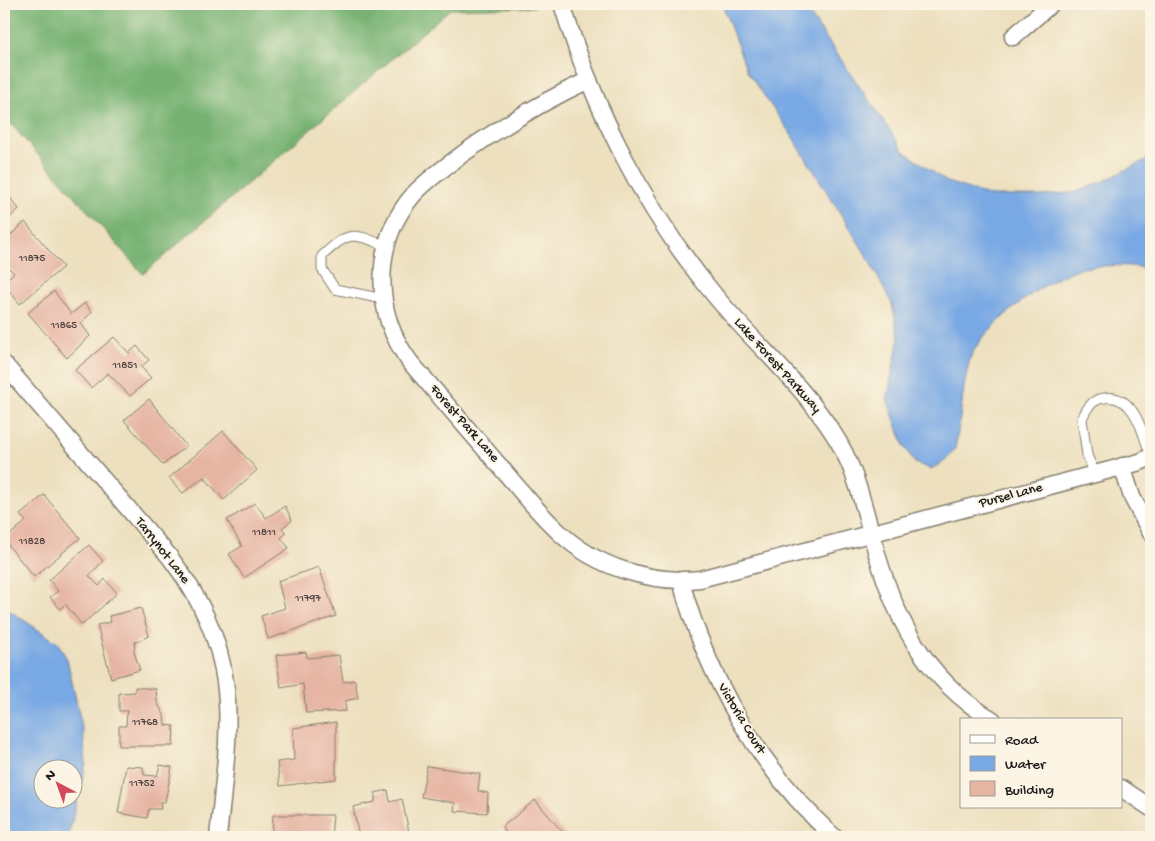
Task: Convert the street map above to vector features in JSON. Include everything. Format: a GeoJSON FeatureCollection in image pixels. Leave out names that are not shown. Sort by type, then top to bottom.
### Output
{"type":"FeatureCollection","features":[{"type":"Feature","properties":{"kind":"street","name":"Lake Forest Parkway"},"geometry":{"type":"LineString","coordinates":[[562,4],[589,80],[610,130],[635,178],[685,257],[715,297],[819,413],[834,433],[848,457],[892,602],[909,636],[942,679],[969,703],[990,718]]}},
{"type":"Feature","properties":{"kind":"street"},"geometry":{"type":"LineString","coordinates":[[1013,37],[1051,4]]}},
{"type":"Feature","properties":{"kind":"street","name":"Forest Park Lane"},"geometry":{"type":"LineString","coordinates":[[589,80],[511,121],[424,185],[403,209],[386,246],[382,270],[383,299],[388,323],[399,348],[561,535],[586,553],[613,566],[645,576],[681,581],[729,572],[871,534]]}},
{"type":"Feature","properties":{"kind":"street","name":"Tarrynot Lane"},"geometry":{"type":"LineString","coordinates":[[4,364],[169,556],[183,576],[205,615],[220,651],[229,707],[229,726],[218,837]]}},
{"type":"Feature","properties":{"kind":"street","name":"Pursel Lane"},"geometry":{"type":"LineString","coordinates":[[871,534],[1095,474],[1151,457]]}},
{"type":"Feature","properties":{"kind":"street"},"geometry":{"type":"LineString","coordinates":[[1122,466],[1132,497],[1151,532]]}},
{"type":"Feature","properties":{"kind":"street","name":"Victoria Court"},"geometry":{"type":"LineString","coordinates":[[681,581],[698,639],[727,698],[779,780],[814,819],[834,837]]}},
{"type":"Feature","properties":{"kind":"street"},"geometry":{"type":"LineString","coordinates":[[1122,789],[1151,808]]}},
{"type":"Feature","properties":{"kind":"lane"},"geometry":{"type":"LineString","coordinates":[[383,299],[335,289],[322,269],[322,256],[342,238],[353,236],[386,246]]}},
{"type":"Feature","properties":{"kind":"lane"},"geometry":{"type":"LineString","coordinates":[[1095,474],[1087,455],[1082,419],[1092,403],[1102,398],[1121,399],[1129,404],[1151,457]]}},
{"type":"Feature","properties":{"kind":"green space"},"geometry":{"type":"Polygon","coordinates":[[[4,4],[533,4],[534,7],[450,9],[143,274],[4,116],[4,4]]]}},
{"type":"Feature","properties":{"kind":"water"},"geometry":{"type":"Polygon","coordinates":[[[722,4],[800,4],[813,19],[904,151],[947,182],[991,196],[1040,196],[1077,192],[1104,181],[1151,157],[1151,269],[1134,266],[1108,266],[1083,268],[1069,272],[1036,291],[1002,318],[976,346],[970,359],[955,449],[945,461],[931,469],[915,463],[904,446],[887,399],[899,338],[892,304],[865,253],[792,136],[747,71],[722,4]]]}},
{"type":"Feature","properties":{"kind":"water"},"geometry":{"type":"Polygon","coordinates":[[[4,607],[58,643],[67,659],[83,732],[86,764],[82,780],[82,758],[32,758],[32,808],[75,808],[68,837],[4,837],[4,607]]]}},
{"type":"Feature","properties":{"kind":"building"},"geometry":{"type":"Polygon","coordinates":[[[4,190],[19,209],[4,223],[4,190]]]}},
{"type":"Feature","properties":{"kind":"building"},"geometry":{"type":"Polygon","coordinates":[[[25,222],[63,267],[20,304],[4,285],[4,281],[14,273],[4,263],[4,241],[25,222]]]}},
{"type":"Feature","properties":{"kind":"building"},"geometry":{"type":"Polygon","coordinates":[[[54,291],[71,314],[85,303],[92,312],[81,323],[90,336],[67,358],[28,313],[54,291]]]}},
{"type":"Feature","properties":{"kind":"building"},"geometry":{"type":"Polygon","coordinates":[[[114,337],[129,353],[137,346],[149,360],[141,367],[151,378],[130,396],[108,373],[91,388],[75,370],[114,337]]]}},
{"type":"Feature","properties":{"kind":"building"},"geometry":{"type":"Polygon","coordinates":[[[149,399],[186,446],[163,465],[124,420],[149,399]]]}},
{"type":"Feature","properties":{"kind":"building"},"geometry":{"type":"Polygon","coordinates":[[[223,431],[257,470],[224,500],[204,477],[183,493],[169,478],[223,431]]]}},
{"type":"Feature","properties":{"kind":"building"},"geometry":{"type":"Polygon","coordinates":[[[44,495],[80,538],[34,577],[4,540],[26,521],[20,515],[44,495]]]}},
{"type":"Feature","properties":{"kind":"building"},"geometry":{"type":"Polygon","coordinates":[[[255,503],[266,518],[285,506],[292,520],[282,528],[286,533],[281,538],[289,548],[244,578],[229,554],[242,546],[227,520],[255,503]]]}},
{"type":"Feature","properties":{"kind":"building"},"geometry":{"type":"Polygon","coordinates":[[[89,545],[103,561],[89,576],[99,586],[105,579],[117,593],[82,625],[65,604],[60,609],[50,597],[58,591],[49,580],[89,545]]]}},
{"type":"Feature","properties":{"kind":"building"},"geometry":{"type":"Polygon","coordinates":[[[319,567],[336,616],[268,639],[261,616],[285,608],[278,581],[319,567]]]}},
{"type":"Feature","properties":{"kind":"building"},"geometry":{"type":"Polygon","coordinates":[[[141,608],[149,636],[135,642],[134,652],[140,670],[111,678],[97,625],[111,622],[109,616],[141,608]]]}},
{"type":"Feature","properties":{"kind":"building"},"geometry":{"type":"Polygon","coordinates":[[[306,652],[307,658],[339,655],[343,682],[355,680],[358,698],[345,701],[346,711],[306,713],[303,684],[281,688],[276,655],[306,652]]]}},
{"type":"Feature","properties":{"kind":"building"},"geometry":{"type":"Polygon","coordinates":[[[135,687],[156,689],[157,702],[164,715],[165,725],[174,726],[173,746],[119,746],[119,726],[126,726],[127,711],[119,711],[119,693],[135,692],[135,687]]]}},
{"type":"Feature","properties":{"kind":"building"},"geometry":{"type":"Polygon","coordinates":[[[336,722],[336,779],[280,786],[277,762],[294,760],[293,728],[336,722]]]}},
{"type":"Feature","properties":{"kind":"building"},"geometry":{"type":"Polygon","coordinates":[[[160,765],[172,767],[165,802],[160,802],[161,809],[149,809],[147,818],[118,813],[126,766],[143,767],[144,775],[157,776],[160,765]]]}},
{"type":"Feature","properties":{"kind":"building"},"geometry":{"type":"Polygon","coordinates":[[[427,766],[480,774],[478,791],[488,793],[487,813],[454,811],[455,803],[421,797],[427,766]]]}},
{"type":"Feature","properties":{"kind":"building"},"geometry":{"type":"Polygon","coordinates":[[[388,790],[390,802],[402,799],[410,837],[359,837],[353,807],[375,802],[375,793],[388,790]]]}},
{"type":"Feature","properties":{"kind":"building"},"geometry":{"type":"Polygon","coordinates":[[[535,800],[567,837],[510,837],[502,827],[535,800]]]}},
{"type":"Feature","properties":{"kind":"building"},"geometry":{"type":"Polygon","coordinates":[[[273,815],[333,815],[331,837],[272,837],[273,815]]]}},
{"type":"Feature","properties":{"kind":"building"},"geometry":{"type":"Polygon","coordinates":[[[125,833],[161,835],[160,837],[125,837],[125,833]]]}}]}
